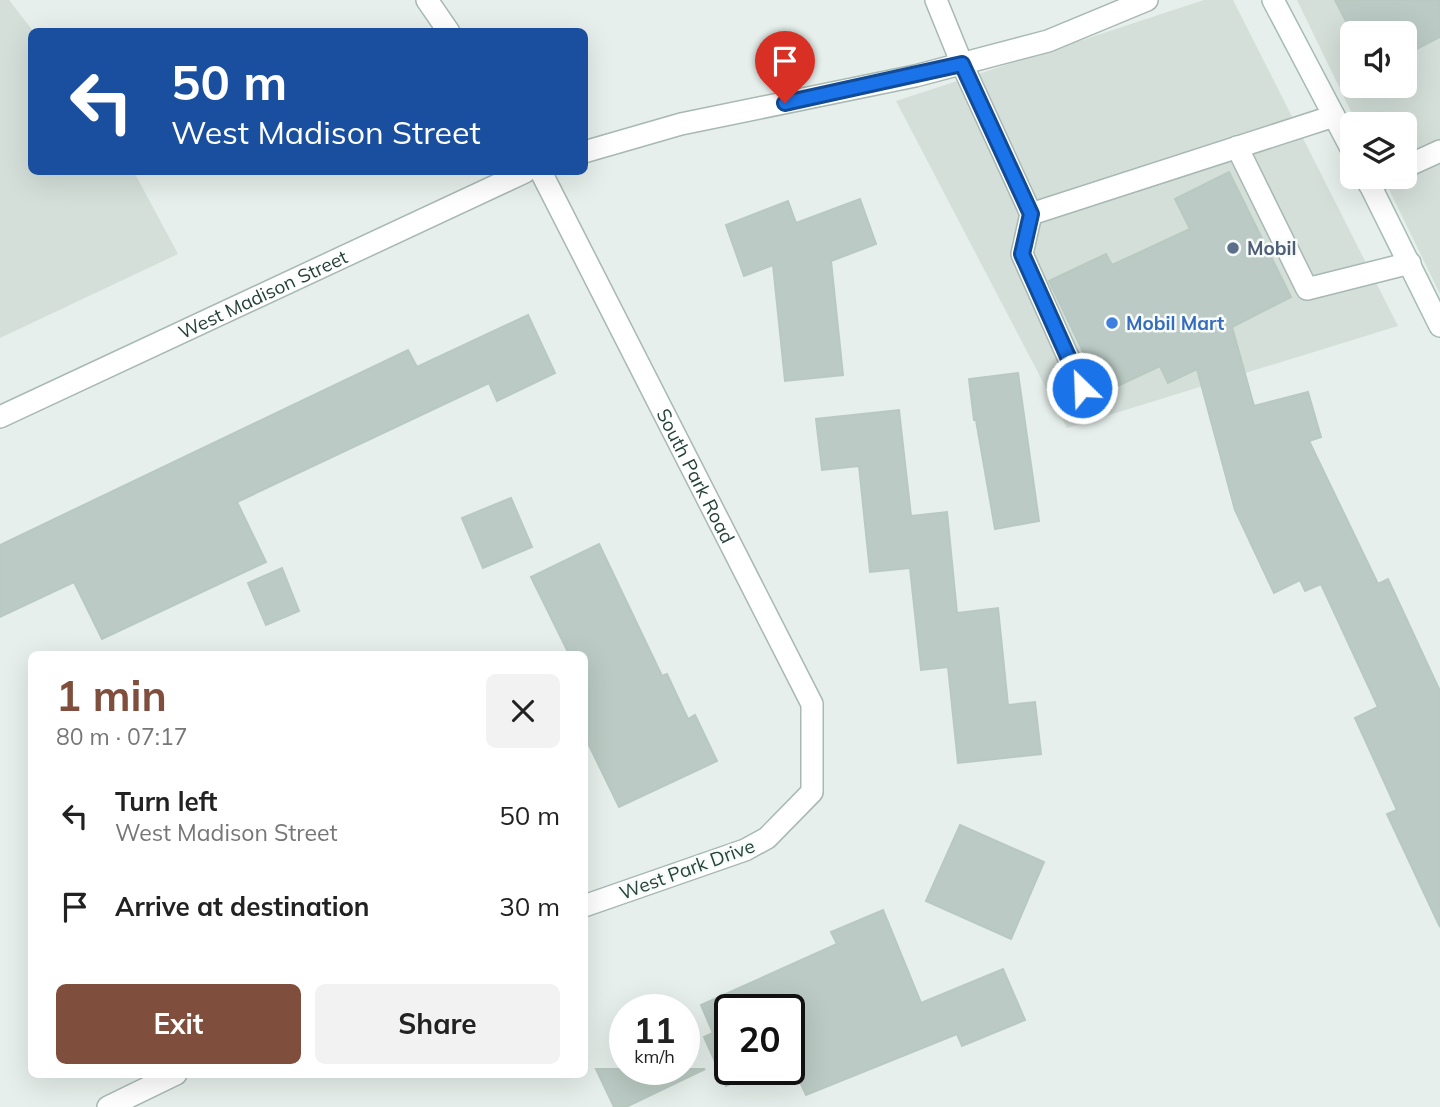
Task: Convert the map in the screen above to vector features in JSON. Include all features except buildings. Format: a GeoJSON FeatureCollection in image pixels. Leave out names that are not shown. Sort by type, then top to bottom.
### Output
{"type":"FeatureCollection","features":[{"type":"Feature","properties":{"kind":"street"},"geometry":{"type":"LineString","coordinates":[[427,0],[446,28]]}},
{"type":"Feature","properties":{"kind":"street"},"geometry":{"type":"LineString","coordinates":[[936,0],[962,64],[1031,214],[1022,254],[1082,388]]}},
{"type":"Feature","properties":{"kind":"street"},"geometry":{"type":"LineString","coordinates":[[588,151],[681,124],[962,64],[1048,41],[1147,0]]}},
{"type":"Feature","properties":{"kind":"street"},"geometry":{"type":"LineString","coordinates":[[1273,0],[1340,127]]}},
{"type":"Feature","properties":{"kind":"street"},"geometry":{"type":"LineString","coordinates":[[1031,214],[1334,116]]}},
{"type":"Feature","properties":{"kind":"street"},"geometry":{"type":"LineString","coordinates":[[1237,147],[1307,289],[1410,263]]}},
{"type":"Feature","properties":{"kind":"street"},"geometry":{"type":"LineString","coordinates":[[1417,162],[1440,151]]}},
{"type":"Feature","properties":{"kind":"street","name":"West Madison Street"},"geometry":{"type":"LineString","coordinates":[[0,417],[519,175]]}},
{"type":"Feature","properties":{"kind":"street","name":"South Park Road"},"geometry":{"type":"LineString","coordinates":[[543,175],[812,704],[812,792]]}},
{"type":"Feature","properties":{"kind":"street"},"geometry":{"type":"LineString","coordinates":[[1377,189],[1440,326]]}},
{"type":"Feature","properties":{"kind":"street","name":"West Park Drive"},"geometry":{"type":"LineString","coordinates":[[588,905],[745,850],[767,838],[812,792]]}},
{"type":"Feature","properties":{"kind":"street"},"geometry":{"type":"LineString","coordinates":[[108,1107],[168,1078]]}},
{"type":"Feature","properties":{"kind":"shaded area"},"geometry":{"type":"Polygon","coordinates":[[[0,0],[9,0],[31,28],[28,28],[28,175],[136,175],[178,254],[0,338],[0,0]]]}},
{"type":"Feature","properties":{"kind":"shaded area"},"geometry":{"type":"Polygon","coordinates":[[[1204,0],[1233,0],[1398,326],[1067,428],[896,101],[1204,0]]]}},
{"type":"Feature","properties":{"kind":"shaded area"},"geometry":{"type":"Polygon","coordinates":[[[1297,0],[1440,0],[1440,294],[1389,189],[1417,189],[1417,112],[1351,112],[1344,98],[1417,98],[1417,21],[1340,21],[1340,89],[1297,0]]]}},
{"type":"Feature","properties":{"kind":"place","name":"Mobil"},"geometry":{"type":"Point","coordinates":[1233,248]}},
{"type":"Feature","properties":{"kind":"place","name":"Mobil Mart"},"geometry":{"type":"Point","coordinates":[1112,323]}},
{"type":"Feature","properties":{"kind":"route"},"geometry":{"type":"LineString","coordinates":[[785,103],[962,64],[1031,214],[1022,254],[1082,388]]}}]}
